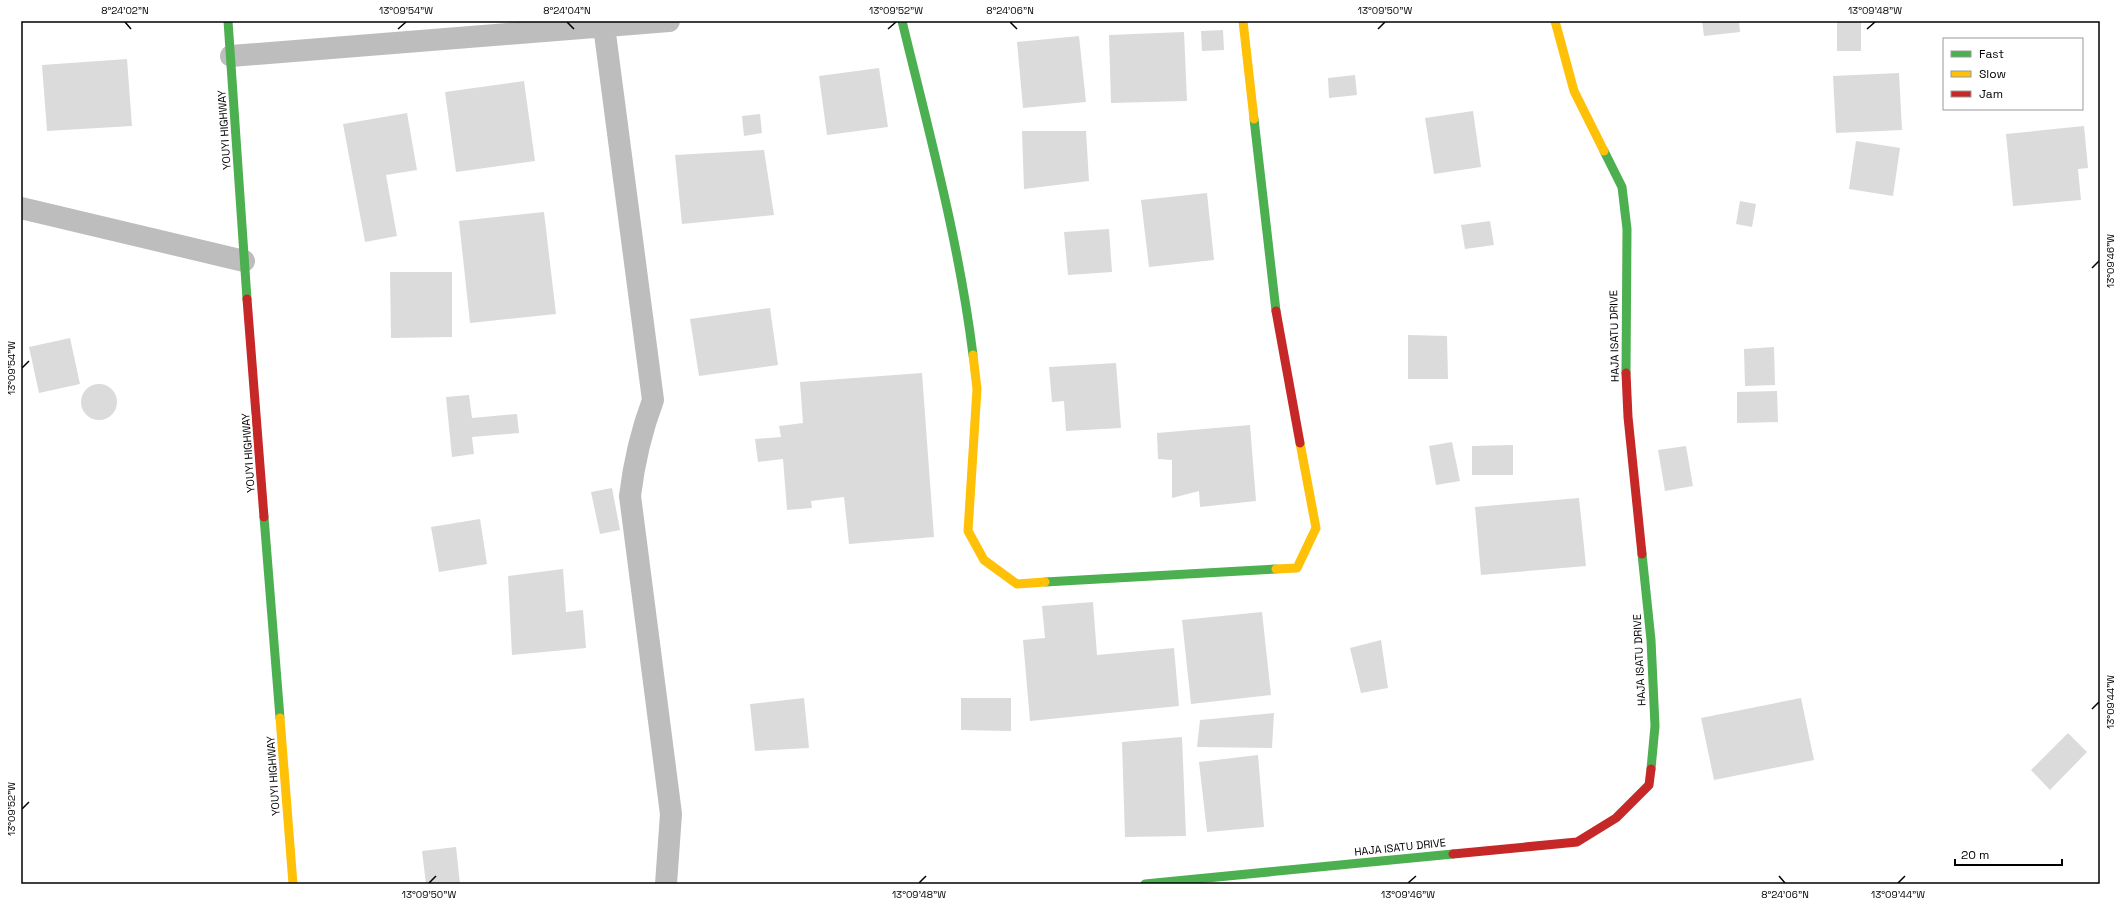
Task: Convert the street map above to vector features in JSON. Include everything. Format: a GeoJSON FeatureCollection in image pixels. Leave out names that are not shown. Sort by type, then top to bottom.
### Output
{"type":"FeatureCollection","features":[{"type":"Feature","properties":{"kind":"street","name":"YOUYI HIGHWAY"},"geometry":{"type":"LineString","coordinates":[[228,21],[244,261],[293,884]]}},
{"type":"Feature","properties":{"kind":"street"},"geometry":{"type":"LineString","coordinates":[[231,56],[669,21]]}},
{"type":"Feature","properties":{"kind":"street"},"geometry":{"type":"LineString","coordinates":[[902,21],[949,217],[968,314],[977,389],[968,531],[984,560],[1018,584],[1298,568],[1316,528],[1273,294],[1242,21]]}},
{"type":"Feature","properties":{"kind":"street","name":"HAJA ISATU DRIVE"},"geometry":{"type":"LineString","coordinates":[[1145,884],[1577,842],[1616,818],[1649,785],[1655,726],[1651,648],[1628,417],[1625,348],[1626,229],[1622,187],[1574,91],[1555,21]]}},
{"type":"Feature","properties":{"kind":"street"},"geometry":{"type":"LineString","coordinates":[[604,26],[652,400],[642,430],[634,465],[630,496],[671,814],[666,884]]}},
{"type":"Feature","properties":{"kind":"street"},"geometry":{"type":"LineString","coordinates":[[21,208],[244,261]]}},
{"type":"Feature","properties":{"kind":"building"},"geometry":{"type":"Polygon","coordinates":[[[1702,21],[1739,21],[1740,32],[1704,36],[1702,21]]]}},
{"type":"Feature","properties":{"kind":"building"},"geometry":{"type":"Polygon","coordinates":[[[1837,21],[1861,21],[1861,51],[1837,51],[1837,21]]]}},
{"type":"Feature","properties":{"kind":"building"},"geometry":{"type":"Polygon","coordinates":[[[1223,30],[1224,50],[1202,51],[1201,31],[1223,30]]]}},
{"type":"Feature","properties":{"kind":"building"},"geometry":{"type":"Polygon","coordinates":[[[1184,32],[1187,101],[1111,103],[1109,35],[1184,32]]]}},
{"type":"Feature","properties":{"kind":"building"},"geometry":{"type":"Polygon","coordinates":[[[1079,36],[1086,102],[1023,108],[1017,42],[1079,36]]]}},
{"type":"Feature","properties":{"kind":"building"},"geometry":{"type":"Polygon","coordinates":[[[127,59],[132,126],[47,131],[42,65],[127,59]]]}},
{"type":"Feature","properties":{"kind":"building"},"geometry":{"type":"Polygon","coordinates":[[[879,68],[888,127],[827,135],[819,76],[879,68]]]}},
{"type":"Feature","properties":{"kind":"building"},"geometry":{"type":"Polygon","coordinates":[[[1899,73],[1902,130],[1836,133],[1833,76],[1899,73]]]}},
{"type":"Feature","properties":{"kind":"building"},"geometry":{"type":"Polygon","coordinates":[[[1355,75],[1357,95],[1329,98],[1328,78],[1355,75]]]}},
{"type":"Feature","properties":{"kind":"building"},"geometry":{"type":"Polygon","coordinates":[[[524,81],[535,161],[456,172],[445,92],[524,81]]]}},
{"type":"Feature","properties":{"kind":"building"},"geometry":{"type":"Polygon","coordinates":[[[1473,111],[1481,167],[1434,174],[1425,118],[1473,111]]]}},
{"type":"Feature","properties":{"kind":"building"},"geometry":{"type":"Polygon","coordinates":[[[407,113],[417,170],[386,175],[397,236],[365,242],[343,124],[407,113]]]}},
{"type":"Feature","properties":{"kind":"building"},"geometry":{"type":"Polygon","coordinates":[[[760,114],[762,133],[744,136],[742,116],[760,114]]]}},
{"type":"Feature","properties":{"kind":"building"},"geometry":{"type":"Polygon","coordinates":[[[2084,126],[2088,168],[2078,169],[2081,200],[2013,206],[2006,134],[2084,126]]]}},
{"type":"Feature","properties":{"kind":"building"},"geometry":{"type":"Polygon","coordinates":[[[1022,131],[1086,131],[1089,181],[1024,189],[1022,131]]]}},
{"type":"Feature","properties":{"kind":"building"},"geometry":{"type":"Polygon","coordinates":[[[1856,141],[1900,148],[1893,196],[1849,189],[1856,141]]]}},
{"type":"Feature","properties":{"kind":"building"},"geometry":{"type":"Polygon","coordinates":[[[764,150],[774,215],[682,224],[675,155],[764,150]]]}},
{"type":"Feature","properties":{"kind":"building"},"geometry":{"type":"Polygon","coordinates":[[[1207,193],[1214,260],[1149,267],[1141,200],[1207,193]]]}},
{"type":"Feature","properties":{"kind":"building"},"geometry":{"type":"Polygon","coordinates":[[[1740,201],[1756,204],[1752,227],[1736,224],[1740,201]]]}},
{"type":"Feature","properties":{"kind":"building"},"geometry":{"type":"Polygon","coordinates":[[[544,212],[556,314],[470,323],[459,221],[544,212]]]}},
{"type":"Feature","properties":{"kind":"building"},"geometry":{"type":"Polygon","coordinates":[[[1490,221],[1494,245],[1465,249],[1461,225],[1490,221]]]}},
{"type":"Feature","properties":{"kind":"building"},"geometry":{"type":"Polygon","coordinates":[[[1109,229],[1112,272],[1068,275],[1064,232],[1109,229]]]}},
{"type":"Feature","properties":{"kind":"building"},"geometry":{"type":"Polygon","coordinates":[[[390,272],[452,272],[452,337],[391,338],[390,272]]]}},
{"type":"Feature","properties":{"kind":"building"},"geometry":{"type":"Polygon","coordinates":[[[770,308],[778,365],[699,376],[690,319],[770,308]]]}},
{"type":"Feature","properties":{"kind":"building"},"geometry":{"type":"Polygon","coordinates":[[[1408,335],[1447,336],[1448,379],[1408,379],[1408,335]]]}},
{"type":"Feature","properties":{"kind":"building"},"geometry":{"type":"Polygon","coordinates":[[[70,338],[80,384],[39,393],[29,347],[70,338]]]}},
{"type":"Feature","properties":{"kind":"building"},"geometry":{"type":"Polygon","coordinates":[[[1774,347],[1775,385],[1745,386],[1744,349],[1774,347]]]}},
{"type":"Feature","properties":{"kind":"building"},"geometry":{"type":"Polygon","coordinates":[[[1116,363],[1121,428],[1066,431],[1064,401],[1052,402],[1049,367],[1116,363]]]}},
{"type":"Feature","properties":{"kind":"building"},"geometry":{"type":"Polygon","coordinates":[[[922,373],[934,537],[849,544],[844,497],[811,501],[812,508],[787,510],[783,459],[758,462],[755,439],[781,437],[779,426],[803,423],[800,382],[922,373]]]}},
{"type":"Feature","properties":{"kind":"building"},"geometry":{"type":"Polygon","coordinates":[[[103,384],[112,389],[116,395],[116,409],[112,415],[103,420],[95,420],[86,415],[82,409],[81,398],[86,389],[92,385],[103,384]]]}},
{"type":"Feature","properties":{"kind":"building"},"geometry":{"type":"Polygon","coordinates":[[[1777,391],[1778,422],[1737,423],[1737,392],[1777,391]]]}},
{"type":"Feature","properties":{"kind":"building"},"geometry":{"type":"Polygon","coordinates":[[[469,395],[472,418],[517,414],[519,433],[472,437],[474,454],[452,457],[446,397],[469,395]]]}},
{"type":"Feature","properties":{"kind":"building"},"geometry":{"type":"Polygon","coordinates":[[[1250,425],[1256,501],[1200,507],[1199,491],[1172,498],[1172,460],[1158,459],[1157,433],[1250,425]]]}},
{"type":"Feature","properties":{"kind":"building"},"geometry":{"type":"Polygon","coordinates":[[[1452,442],[1460,481],[1436,485],[1429,446],[1452,442]]]}},
{"type":"Feature","properties":{"kind":"building"},"geometry":{"type":"Polygon","coordinates":[[[1513,445],[1513,475],[1472,475],[1472,446],[1513,445]]]}},
{"type":"Feature","properties":{"kind":"building"},"geometry":{"type":"Polygon","coordinates":[[[1686,446],[1693,486],[1665,491],[1658,450],[1686,446]]]}},
{"type":"Feature","properties":{"kind":"building"},"geometry":{"type":"Polygon","coordinates":[[[612,488],[620,530],[600,534],[591,492],[612,488]]]}},
{"type":"Feature","properties":{"kind":"building"},"geometry":{"type":"Polygon","coordinates":[[[1579,498],[1586,566],[1481,575],[1475,507],[1579,498]]]}},
{"type":"Feature","properties":{"kind":"building"},"geometry":{"type":"Polygon","coordinates":[[[480,519],[487,564],[439,572],[431,527],[480,519]]]}},
{"type":"Feature","properties":{"kind":"building"},"geometry":{"type":"Polygon","coordinates":[[[563,569],[566,612],[583,610],[586,648],[512,655],[508,576],[563,569]]]}},
{"type":"Feature","properties":{"kind":"building"},"geometry":{"type":"Polygon","coordinates":[[[1093,602],[1097,655],[1174,648],[1179,706],[1030,721],[1023,640],[1045,638],[1042,606],[1093,602]]]}},
{"type":"Feature","properties":{"kind":"building"},"geometry":{"type":"Polygon","coordinates":[[[1262,612],[1271,695],[1191,704],[1182,620],[1262,612]]]}},
{"type":"Feature","properties":{"kind":"building"},"geometry":{"type":"Polygon","coordinates":[[[1381,640],[1388,688],[1361,693],[1350,648],[1381,640]]]}},
{"type":"Feature","properties":{"kind":"building"},"geometry":{"type":"Polygon","coordinates":[[[804,698],[809,748],[755,751],[750,704],[804,698]]]}},
{"type":"Feature","properties":{"kind":"building"},"geometry":{"type":"Polygon","coordinates":[[[961,698],[1011,698],[1011,731],[961,730],[961,698]]]}},
{"type":"Feature","properties":{"kind":"building"},"geometry":{"type":"Polygon","coordinates":[[[1801,698],[1814,760],[1714,780],[1701,718],[1801,698]]]}},
{"type":"Feature","properties":{"kind":"building"},"geometry":{"type":"Polygon","coordinates":[[[1274,713],[1272,748],[1197,747],[1200,720],[1274,713]]]}},
{"type":"Feature","properties":{"kind":"building"},"geometry":{"type":"Polygon","coordinates":[[[2068,733],[2087,752],[2050,790],[2031,770],[2068,733]]]}},
{"type":"Feature","properties":{"kind":"building"},"geometry":{"type":"Polygon","coordinates":[[[1182,737],[1186,836],[1125,837],[1122,742],[1182,737]]]}},
{"type":"Feature","properties":{"kind":"building"},"geometry":{"type":"Polygon","coordinates":[[[1258,755],[1264,827],[1207,832],[1199,762],[1258,755]]]}},
{"type":"Feature","properties":{"kind":"building"},"geometry":{"type":"Polygon","coordinates":[[[456,847],[460,884],[426,884],[422,851],[456,847]]]}},
{"type":"Feature","properties":{"kind":"traffic: fast"},"geometry":{"type":"LineString","coordinates":[[228,21],[247,299]]}},
{"type":"Feature","properties":{"kind":"traffic: fast"},"geometry":{"type":"LineString","coordinates":[[902,21],[952,229],[973,355]]}},
{"type":"Feature","properties":{"kind":"traffic: fast"},"geometry":{"type":"LineString","coordinates":[[1254,119],[1276,311]]}},
{"type":"Feature","properties":{"kind":"traffic: fast"},"geometry":{"type":"LineString","coordinates":[[1604,151],[1622,187],[1627,229],[1626,373]]}},
{"type":"Feature","properties":{"kind":"traffic: fast"},"geometry":{"type":"LineString","coordinates":[[264,517],[280,718]]}},
{"type":"Feature","properties":{"kind":"traffic: fast"},"geometry":{"type":"LineString","coordinates":[[1642,554],[1651,640],[1655,726],[1651,769]]}},
{"type":"Feature","properties":{"kind":"traffic: fast"},"geometry":{"type":"LineString","coordinates":[[1045,582],[1276,569]]}},
{"type":"Feature","properties":{"kind":"traffic: fast"},"geometry":{"type":"LineString","coordinates":[[1145,884],[1453,854]]}},
{"type":"Feature","properties":{"kind":"traffic: slow"},"geometry":{"type":"LineString","coordinates":[[1243,21],[1254,119]]}},
{"type":"Feature","properties":{"kind":"traffic: slow"},"geometry":{"type":"LineString","coordinates":[[1555,21],[1574,91],[1604,151]]}},
{"type":"Feature","properties":{"kind":"traffic: slow"},"geometry":{"type":"LineString","coordinates":[[973,355],[977,389],[968,531],[984,560],[1017,584],[1045,582]]}},
{"type":"Feature","properties":{"kind":"traffic: slow"},"geometry":{"type":"LineString","coordinates":[[1276,569],[1297,568],[1316,528],[1300,443]]}},
{"type":"Feature","properties":{"kind":"traffic: slow"},"geometry":{"type":"LineString","coordinates":[[280,718],[293,884]]}},
{"type":"Feature","properties":{"kind":"traffic: jam"},"geometry":{"type":"LineString","coordinates":[[247,299],[264,517]]}},
{"type":"Feature","properties":{"kind":"traffic: jam"},"geometry":{"type":"LineString","coordinates":[[1276,311],[1300,443]]}},
{"type":"Feature","properties":{"kind":"traffic: jam"},"geometry":{"type":"LineString","coordinates":[[1626,373],[1628,417],[1642,554]]}},
{"type":"Feature","properties":{"kind":"traffic: jam"},"geometry":{"type":"LineString","coordinates":[[1453,854],[1577,842],[1616,818],[1649,785],[1651,769]]}}]}
